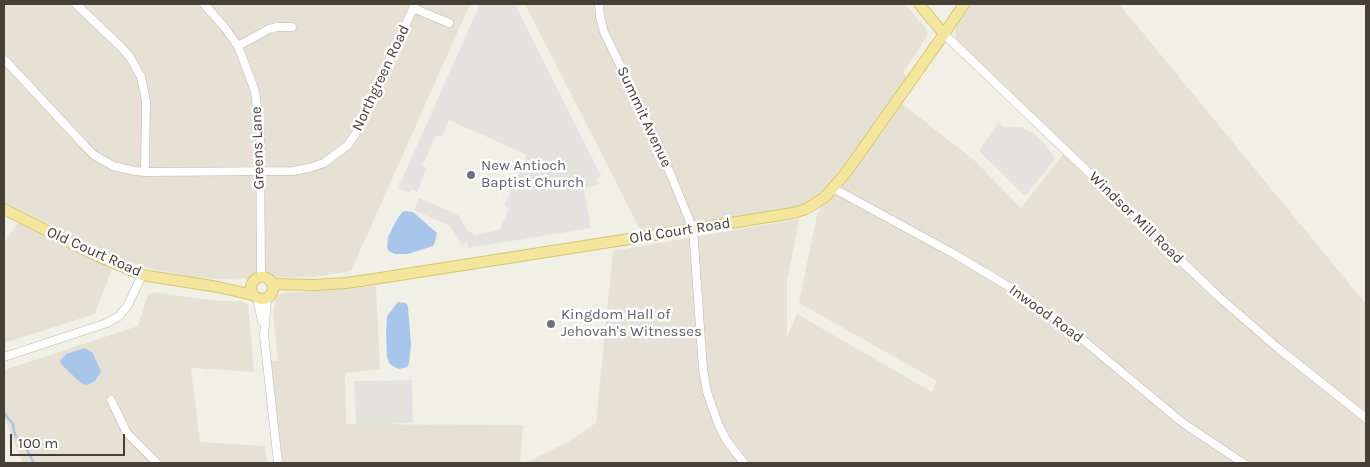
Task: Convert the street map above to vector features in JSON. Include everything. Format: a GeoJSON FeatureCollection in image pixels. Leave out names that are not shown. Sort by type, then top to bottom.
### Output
{"type":"FeatureCollection","features":[{"type":"Feature","properties":{"kind":"main road","name":"Windsor Mill Road"},"geometry":{"type":"LineString","coordinates":[[919,4],[944,34]]}},
{"type":"Feature","properties":{"kind":"main road","name":"Old Court Road"},"geometry":{"type":"LineString","coordinates":[[4,209],[91,253],[142,276],[262,292],[294,286],[374,280],[793,213],[816,204],[845,174],[964,4]]}},
{"type":"Feature","properties":{"kind":"main road"},"geometry":{"type":"LineString","coordinates":[[261,277],[268,279],[262,292]]}},
{"type":"Feature","properties":{"kind":"street"},"geometry":{"type":"LineString","coordinates":[[76,4],[126,52],[142,77],[146,101],[146,172]]}},
{"type":"Feature","properties":{"kind":"street","name":"Greens Lane"},"geometry":{"type":"LineString","coordinates":[[204,4],[226,28],[238,46],[255,91],[259,113],[261,277]]}},
{"type":"Feature","properties":{"kind":"street","name":"Summit Avenue"},"geometry":{"type":"LineString","coordinates":[[599,4],[604,32],[657,141],[694,229],[703,369],[707,392],[719,426],[744,463]]}},
{"type":"Feature","properties":{"kind":"street"},"geometry":{"type":"LineString","coordinates":[[414,6],[449,23]]}},
{"type":"Feature","properties":{"kind":"street","name":"Northgreen Road"},"geometry":{"type":"LineString","coordinates":[[4,59],[94,155],[113,166],[135,172],[293,171],[324,163],[348,146],[356,133],[414,6]]}},
{"type":"Feature","properties":{"kind":"street"},"geometry":{"type":"LineString","coordinates":[[238,46],[270,29],[292,27]]}},
{"type":"Feature","properties":{"kind":"street","name":"Windsor Mill Road"},"geometry":{"type":"LineString","coordinates":[[944,34],[1219,297],[1366,418]]}},
{"type":"Feature","properties":{"kind":"street","name":"Inwood Road"},"geometry":{"type":"LineString","coordinates":[[833,188],[956,255],[1026,297],[1077,335],[1168,411],[1207,440],[1243,463]]}},
{"type":"Feature","properties":{"kind":"street"},"geometry":{"type":"LineString","coordinates":[[4,357],[107,324],[128,305],[142,276]]}},
{"type":"Feature","properties":{"kind":"street"},"geometry":{"type":"LineString","coordinates":[[262,292],[263,328],[278,463]]}},
{"type":"Feature","properties":{"kind":"street"},"geometry":{"type":"LineString","coordinates":[[111,400],[127,433],[157,463]]}},
{"type":"Feature","properties":{"kind":"shaded area"},"geometry":{"type":"Polygon","coordinates":[[[4,4],[470,4],[351,271],[314,277],[219,279],[190,277],[144,267],[120,259],[4,202],[4,4]]]}},
{"type":"Feature","properties":{"kind":"shaded area"},"geometry":{"type":"Polygon","coordinates":[[[480,4],[515,4],[601,176],[597,178],[599,184],[584,189],[591,228],[469,248],[467,242],[462,245],[450,226],[414,210],[419,198],[458,215],[468,231],[475,235],[500,229],[509,209],[504,206],[527,155],[449,120],[442,137],[436,135],[422,166],[427,168],[417,192],[411,189],[410,193],[398,188],[480,4]]]}},
{"type":"Feature","properties":{"kind":"shaded area"},"geometry":{"type":"Polygon","coordinates":[[[525,4],[905,4],[927,30],[927,36],[903,73],[908,79],[843,170],[822,194],[805,205],[792,209],[642,233],[525,4]]]}},
{"type":"Feature","properties":{"kind":"shaded area"},"geometry":{"type":"Polygon","coordinates":[[[969,4],[1119,4],[1366,304],[1366,463],[525,463],[568,442],[596,423],[613,251],[799,219],[787,282],[787,337],[797,314],[932,392],[937,381],[799,303],[817,215],[820,209],[844,185],[901,103],[974,160],[1021,208],[1068,148],[956,39],[956,25],[969,4]]]}},
{"type":"Feature","properties":{"kind":"shaded area"},"geometry":{"type":"Polygon","coordinates":[[[998,123],[1004,127],[1021,127],[1034,134],[1045,144],[1055,159],[1025,196],[979,151],[998,123]]]}},
{"type":"Feature","properties":{"kind":"shaded area"},"geometry":{"type":"Polygon","coordinates":[[[19,222],[112,268],[95,314],[4,343],[4,243],[19,222]]]}},
{"type":"Feature","properties":{"kind":"shaded area"},"geometry":{"type":"Polygon","coordinates":[[[376,286],[380,369],[345,373],[346,424],[523,425],[520,463],[282,463],[270,361],[278,361],[273,313],[276,297],[283,293],[376,286]]]}},
{"type":"Feature","properties":{"kind":"shaded area"},"geometry":{"type":"Polygon","coordinates":[[[153,292],[217,301],[243,301],[248,305],[254,372],[191,368],[200,442],[265,446],[267,463],[23,463],[4,417],[4,370],[138,326],[148,295],[153,292]]]}},
{"type":"Feature","properties":{"kind":"shaded area"},"geometry":{"type":"Polygon","coordinates":[[[412,380],[413,423],[356,425],[354,381],[412,380]]]}},
{"type":"Feature","properties":{"kind":"water"},"geometry":{"type":"Polygon","coordinates":[[[402,212],[413,212],[437,233],[433,246],[408,254],[390,252],[387,248],[388,237],[396,221],[402,212]]]}},
{"type":"Feature","properties":{"kind":"water"},"geometry":{"type":"Polygon","coordinates":[[[398,302],[406,303],[408,307],[411,345],[407,367],[399,369],[389,363],[386,334],[387,316],[398,302]]]}},
{"type":"Feature","properties":{"kind":"water"},"geometry":{"type":"Polygon","coordinates":[[[85,348],[93,353],[101,372],[95,381],[87,385],[81,383],[60,361],[66,354],[85,348]]]}},
{"type":"Feature","properties":{"kind":"waterway"},"geometry":{"type":"LineString","coordinates":[[4,413],[13,424],[18,440],[26,448],[34,463]]}},
{"type":"Feature","properties":{"kind":"place","name":"New Antioch Baptist Church"},"geometry":{"type":"Point","coordinates":[471,175]}},
{"type":"Feature","properties":{"kind":"place","name":"Kingdom Hall of Jehovah's Witnesses"},"geometry":{"type":"Point","coordinates":[551,324]}}]}
